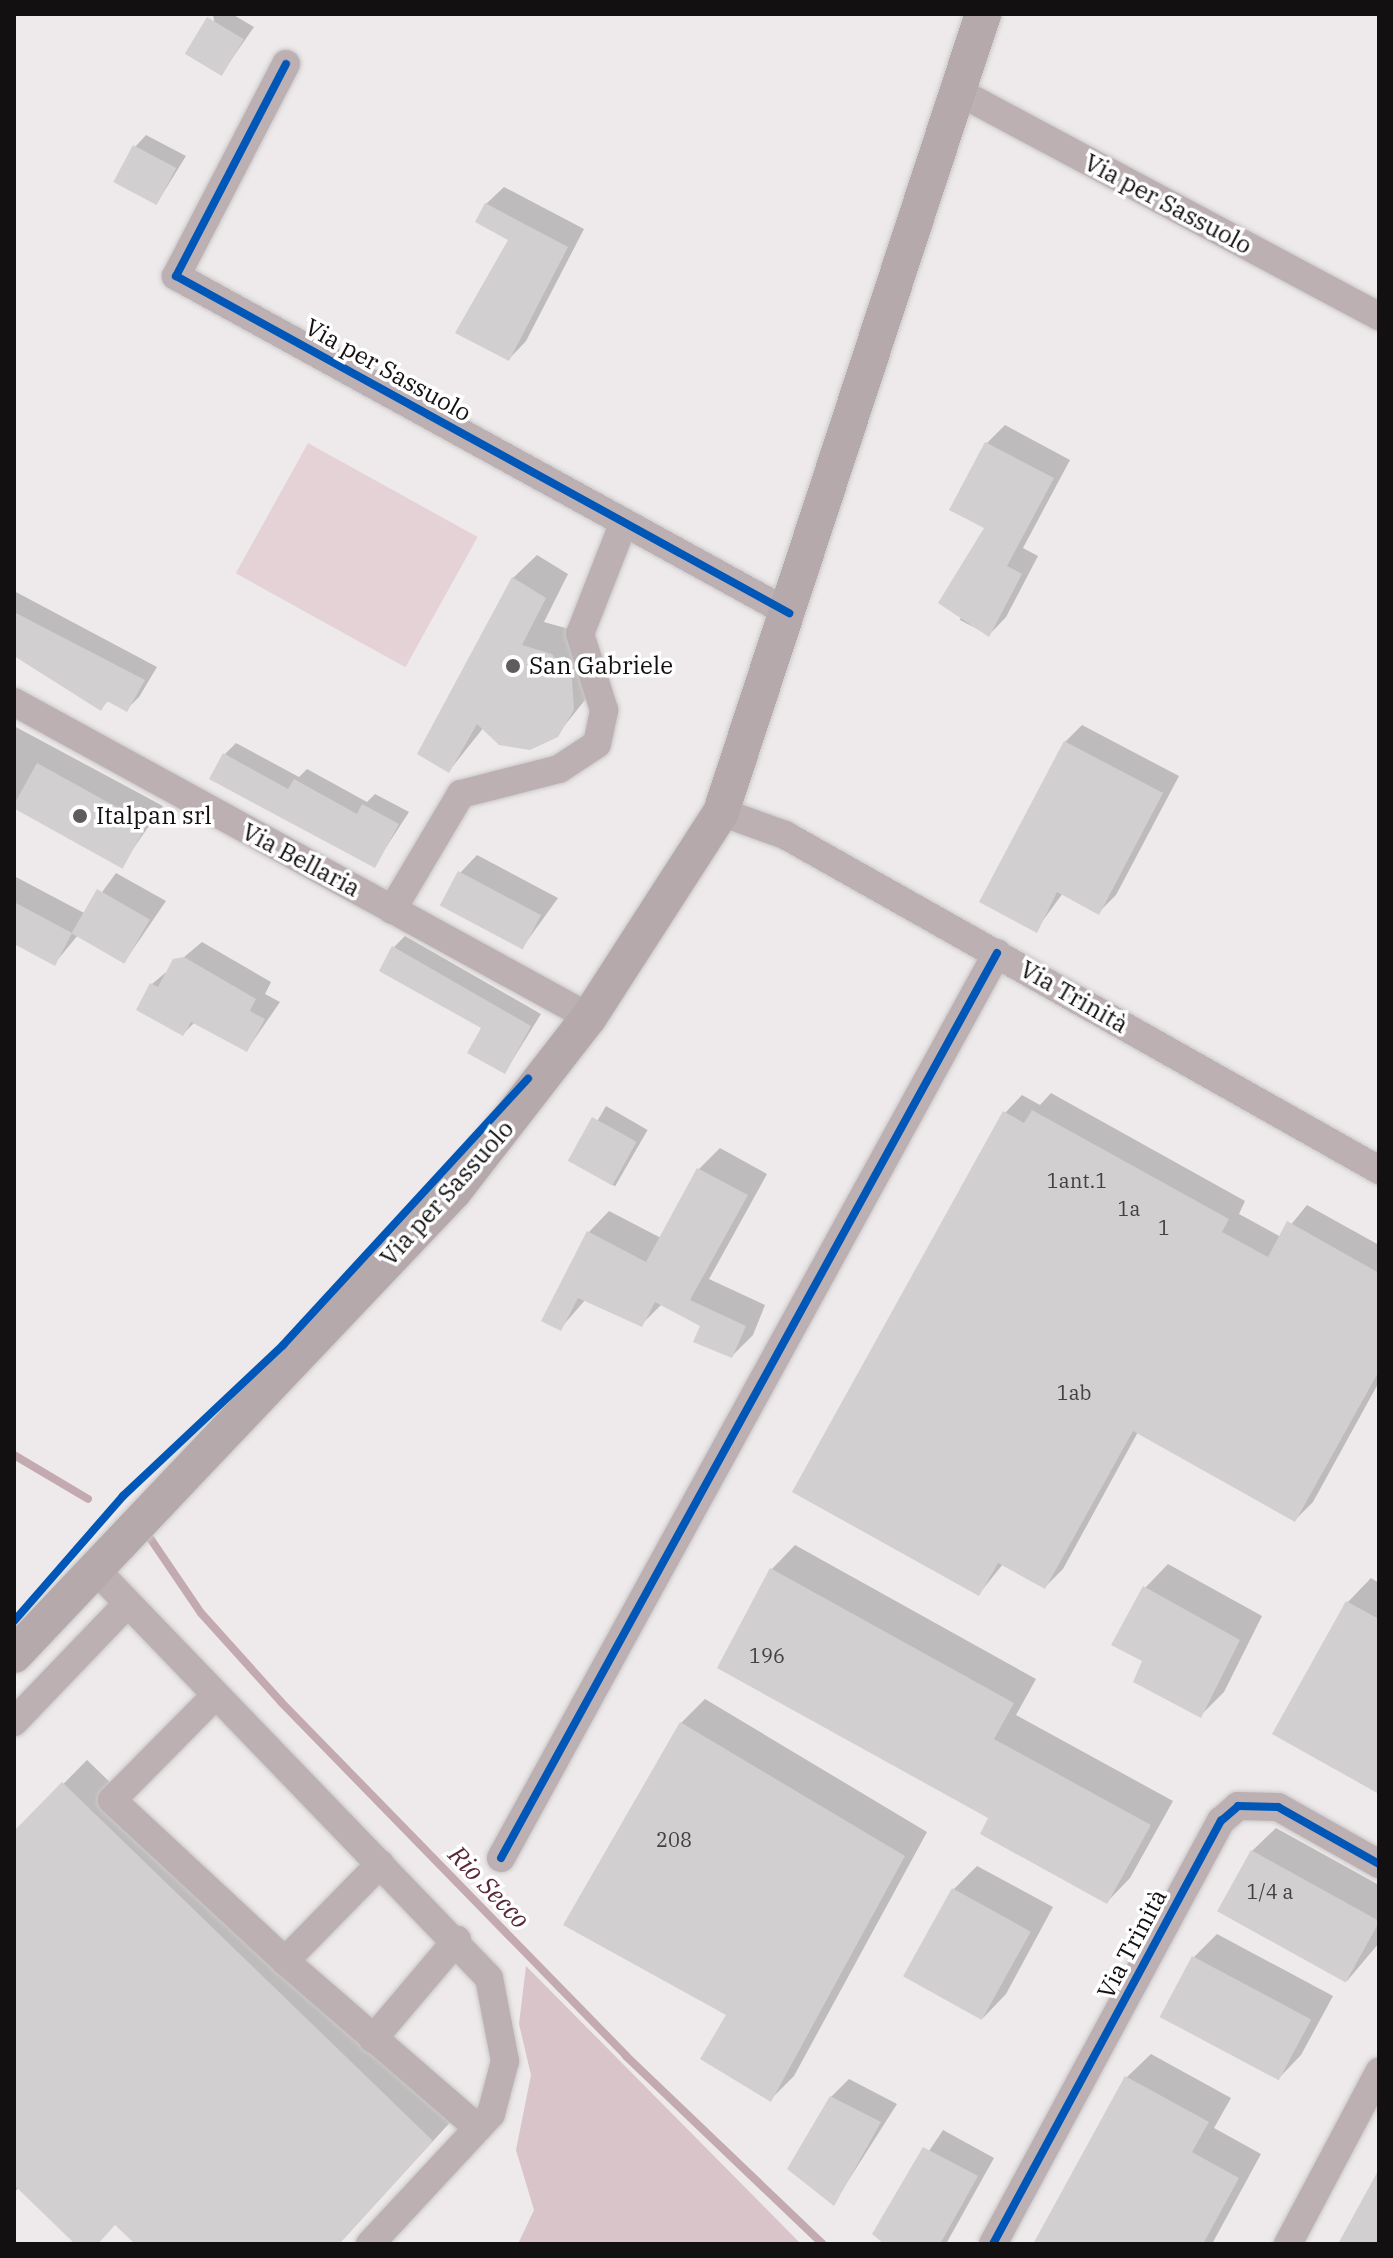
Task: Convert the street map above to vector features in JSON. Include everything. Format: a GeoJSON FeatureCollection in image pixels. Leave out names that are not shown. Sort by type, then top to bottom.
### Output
{"type":"FeatureCollection","features":[{"type":"Feature","properties":{"kind":"main road","name":"Via per Sassuolo"},"geometry":{"type":"LineString","coordinates":[[14,1655],[454,1191],[589,1017],[721,812],[789,613],[983,14]]}},
{"type":"Feature","properties":{"kind":"street","name":"Via per Sassuolo"},"geometry":{"type":"LineString","coordinates":[[286,64],[176,276],[789,613]]}},
{"type":"Feature","properties":{"kind":"street","name":"Via per Sassuolo"},"geometry":{"type":"LineString","coordinates":[[957,91],[1379,316]]}},
{"type":"Feature","properties":{"kind":"street"},"geometry":{"type":"LineString","coordinates":[[392,910],[461,794],[559,769],[597,744],[604,710],[580,634],[624,522]]}},
{"type":"Feature","properties":{"kind":"street","name":"Via Bellaria"},"geometry":{"type":"LineString","coordinates":[[14,702],[589,1017]]}},
{"type":"Feature","properties":{"kind":"street","name":"Via Trinità"},"geometry":{"type":"LineString","coordinates":[[721,812],[785,835],[1379,1170]]}},
{"type":"Feature","properties":{"kind":"street"},"geometry":{"type":"LineString","coordinates":[[501,1858],[997,953]]}},
{"type":"Feature","properties":{"kind":"street"},"geometry":{"type":"LineString","coordinates":[[96,1570],[214,1697],[457,1940],[489,1978],[501,2018],[505,2061],[491,2114],[370,2244]]}},
{"type":"Feature","properties":{"kind":"street"},"geometry":{"type":"LineString","coordinates":[[14,1722],[127,1604]]}},
{"type":"Feature","properties":{"kind":"street"},"geometry":{"type":"LineString","coordinates":[[214,1697],[112,1800],[285,1961],[478,2128]]}},
{"type":"Feature","properties":{"kind":"street","name":"Via Trinità"},"geometry":{"type":"LineString","coordinates":[[993,2244],[1221,1821],[1238,1806],[1278,1807],[1379,1864]]}},
{"type":"Feature","properties":{"kind":"street"},"geometry":{"type":"LineString","coordinates":[[285,1961],[380,1864]]}},
{"type":"Feature","properties":{"kind":"street"},"geometry":{"type":"LineString","coordinates":[[373,2039],[457,1940]]}},
{"type":"Feature","properties":{"kind":"street"},"geometry":{"type":"LineString","coordinates":[[1288,2244],[1379,2072]]}},
{"type":"Feature","properties":{"kind":"shaded area"},"geometry":{"type":"Polygon","coordinates":[[[308,443],[478,537],[405,667],[236,573],[308,443]]]}},
{"type":"Feature","properties":{"kind":"shaded area"},"geometry":{"type":"Polygon","coordinates":[[[526,1966],[801,2244],[518,2244],[534,2210],[516,2150],[531,2075],[519,2024],[526,1966]]]}},
{"type":"Feature","properties":{"kind":"building"},"geometry":{"type":"Polygon","coordinates":[[[207,17],[244,39],[222,76],[185,54],[207,17]]]}},
{"type":"Feature","properties":{"kind":"building"},"geometry":{"type":"Polygon","coordinates":[[[133,145],[176,168],[157,205],[113,182],[133,145]]]}},
{"type":"Feature","properties":{"kind":"building"},"geometry":{"type":"Polygon","coordinates":[[[485,203],[568,247],[509,361],[455,333],[508,240],[475,222],[485,203]]]}},
{"type":"Feature","properties":{"kind":"building"},"geometry":{"type":"Polygon","coordinates":[[[985,442],[1054,478],[1007,566],[1022,574],[989,637],[938,603],[984,528],[949,510],[985,442]]]}},
{"type":"Feature","properties":{"kind":"building","name":"San Gabriele"},"geometry":{"type":"Polygon","coordinates":[[[512,577],[546,598],[522,645],[552,654],[572,679],[574,710],[558,737],[530,750],[499,745],[477,724],[449,773],[417,754],[512,577]]]}},
{"type":"Feature","properties":{"kind":"building"},"geometry":{"type":"Polygon","coordinates":[[[14,612],[145,680],[127,712],[107,701],[101,711],[14,656],[14,612]]]}},
{"type":"Feature","properties":{"kind":"building"},"geometry":{"type":"Polygon","coordinates":[[[1064,741],[1163,793],[1099,915],[1057,892],[1037,933],[979,902],[1064,741]]]}},
{"type":"Feature","properties":{"kind":"building"},"geometry":{"type":"Polygon","coordinates":[[[223,753],[288,789],[294,779],[357,814],[362,804],[399,824],[375,868],[209,779],[223,753]]]}},
{"type":"Feature","properties":{"kind":"building","name":"Italpan srl"},"geometry":{"type":"Polygon","coordinates":[[[37,763],[147,824],[122,869],[14,809],[37,763]]]}},
{"type":"Feature","properties":{"kind":"building"},"geometry":{"type":"Polygon","coordinates":[[[458,871],[541,915],[523,950],[440,905],[458,871]]]}},
{"type":"Feature","properties":{"kind":"building"},"geometry":{"type":"Polygon","coordinates":[[[97,889],[150,920],[124,964],[72,933],[97,889]]]}},
{"type":"Feature","properties":{"kind":"building"},"geometry":{"type":"Polygon","coordinates":[[[14,902],[72,933],[55,966],[14,944],[14,902]]]}},
{"type":"Feature","properties":{"kind":"building"},"geometry":{"type":"Polygon","coordinates":[[[392,946],[531,1026],[505,1074],[467,1053],[481,1028],[379,971],[392,946]]]}},
{"type":"Feature","properties":{"kind":"building"},"geometry":{"type":"Polygon","coordinates":[[[184,957],[256,999],[250,1011],[265,1019],[247,1052],[191,1022],[183,1036],[136,1010],[150,983],[158,987],[173,959],[184,957]]]}},
{"type":"Feature","properties":{"kind":"building"},"geometry":{"type":"Polygon","coordinates":[[[1032,1110],[1229,1219],[1222,1232],[1268,1257],[1287,1221],[1379,1273],[1379,1371],[1295,1522],[1133,1431],[1045,1589],[998,1563],[979,1596],[792,1492],[1003,1111],[1024,1123],[1032,1110]]]}},
{"type":"Feature","properties":{"kind":"building"},"geometry":{"type":"Polygon","coordinates":[[[592,1117],[637,1142],[612,1185],[568,1161],[592,1117]]]}},
{"type":"Feature","properties":{"kind":"building"},"geometry":{"type":"Polygon","coordinates":[[[697,1168],[748,1195],[690,1300],[746,1326],[732,1358],[693,1342],[700,1326],[655,1302],[642,1327],[578,1298],[561,1331],[541,1321],[587,1231],[646,1262],[697,1168]]]}},
{"type":"Feature","properties":{"kind":"building"},"geometry":{"type":"Polygon","coordinates":[[[770,1568],[1014,1703],[994,1739],[1151,1825],[1107,1904],[980,1834],[988,1818],[717,1668],[770,1568]]]}},
{"type":"Feature","properties":{"kind":"building"},"geometry":{"type":"Polygon","coordinates":[[[1143,1586],[1240,1640],[1201,1718],[1133,1682],[1142,1661],[1111,1645],[1143,1586]]]}},
{"type":"Feature","properties":{"kind":"building"},"geometry":{"type":"Polygon","coordinates":[[[1346,1601],[1379,1619],[1379,1794],[1272,1734],[1346,1601]]]}},
{"type":"Feature","properties":{"kind":"building"},"geometry":{"type":"Polygon","coordinates":[[[680,1722],[905,1856],[771,2102],[700,2059],[726,2015],[563,1925],[680,1722]]]}},
{"type":"Feature","properties":{"kind":"building"},"geometry":{"type":"Polygon","coordinates":[[[62,1782],[433,2141],[339,2244],[135,2244],[115,2225],[98,2244],[75,2244],[14,2185],[14,1831],[62,1782]]]}},
{"type":"Feature","properties":{"kind":"building"},"geometry":{"type":"Polygon","coordinates":[[[1251,1850],[1379,1921],[1346,1982],[1217,1911],[1251,1850]]]}},
{"type":"Feature","properties":{"kind":"building"},"geometry":{"type":"Polygon","coordinates":[[[952,1888],[1031,1932],[982,2020],[903,1976],[952,1888]]]}},
{"type":"Feature","properties":{"kind":"building"},"geometry":{"type":"Polygon","coordinates":[[[1192,1956],[1311,2019],[1279,2080],[1160,2017],[1192,1956]]]}},
{"type":"Feature","properties":{"kind":"building"},"geometry":{"type":"Polygon","coordinates":[[[1125,2076],[1209,2122],[1192,2152],[1239,2178],[1203,2244],[1033,2244],[1125,2076]]]}},
{"type":"Feature","properties":{"kind":"building"},"geometry":{"type":"Polygon","coordinates":[[[830,2096],[881,2122],[834,2206],[787,2169],[830,2096]]]}},
{"type":"Feature","properties":{"kind":"building"},"geometry":{"type":"Polygon","coordinates":[[[923,2147],[978,2176],[940,2244],[884,2244],[872,2234],[923,2147]]]}},
{"type":"Feature","properties":{"kind":"building"},"geometry":{"type":"Polygon","coordinates":[[[1379,2169],[1379,2244],[1338,2244],[1379,2169]]]}},
{"type":"Feature","properties":{"kind":"waterway","name":"Rio Secco"},"geometry":{"type":"LineString","coordinates":[[14,1455],[88,1499]]}},
{"type":"Feature","properties":{"kind":"waterway","name":"Rio Secco"},"geometry":{"type":"LineString","coordinates":[[150,1538],[201,1613],[281,1702],[626,2056],[823,2244]]}},
{"type":"Feature","properties":{"kind":"cycle path"},"geometry":{"type":"LineString","coordinates":[[286,64],[176,276],[789,613]]}},
{"type":"Feature","properties":{"kind":"cycle path"},"geometry":{"type":"LineString","coordinates":[[501,1858],[997,953]]}},
{"type":"Feature","properties":{"kind":"cycle path"},"geometry":{"type":"LineString","coordinates":[[14,1621],[123,1496],[283,1345],[528,1079]]}},
{"type":"Feature","properties":{"kind":"cycle path"},"geometry":{"type":"LineString","coordinates":[[993,2244],[1221,1821],[1238,1806],[1278,1807],[1379,1864]]}},
{"type":"Feature","properties":{"kind":"place","name":"San Gabriele"},"geometry":{"type":"Point","coordinates":[513,666]}},
{"type":"Feature","properties":{"kind":"place","name":"Italpan srl"},"geometry":{"type":"Point","coordinates":[80,816]}}]}
